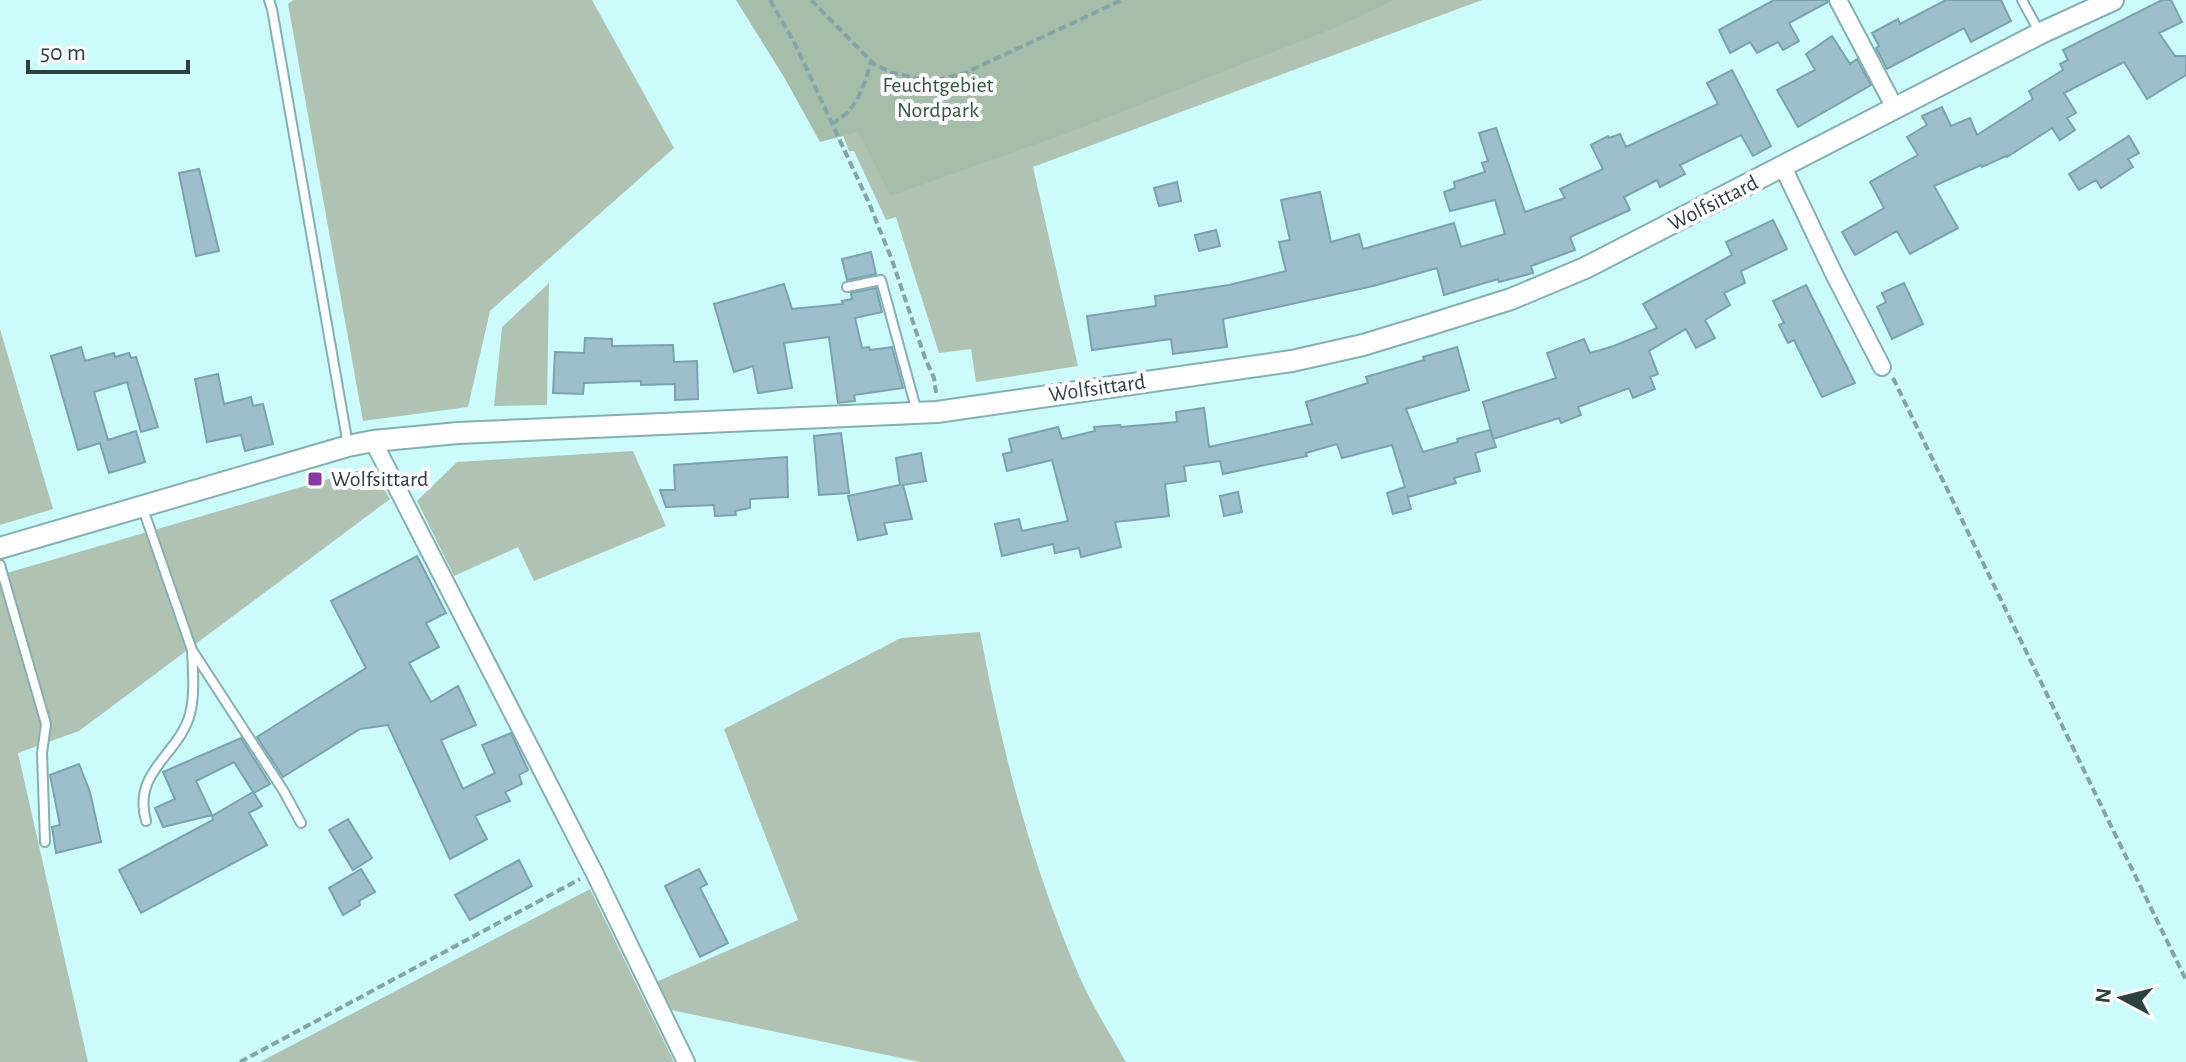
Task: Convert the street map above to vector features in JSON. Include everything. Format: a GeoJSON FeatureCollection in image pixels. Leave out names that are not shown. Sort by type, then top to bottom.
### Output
{"type":"FeatureCollection","features":[{"type":"Feature","properties":{"kind":"street"},"geometry":{"type":"LineString","coordinates":[[1838,0],[1895,108]]}},
{"type":"Feature","properties":{"kind":"street","name":"Wolfsittard"},"geometry":{"type":"LineString","coordinates":[[0,548],[373,441],[458,433],[927,412],[1292,361],[1363,345],[1511,299],[1585,268],[2041,33],[2113,0]]}},
{"type":"Feature","properties":{"kind":"street","name":"Wolfsittard"},"geometry":{"type":"LineString","coordinates":[[1783,167],[1882,367]]}},
{"type":"Feature","properties":{"kind":"street"},"geometry":{"type":"LineString","coordinates":[[373,441],[594,872],[686,1062]]}},
{"type":"Feature","properties":{"kind":"lane"},"geometry":{"type":"LineString","coordinates":[[269,0],[348,446]]}},
{"type":"Feature","properties":{"kind":"lane"},"geometry":{"type":"LineString","coordinates":[[2022,0],[2041,33]]}},
{"type":"Feature","properties":{"kind":"lane"},"geometry":{"type":"LineString","coordinates":[[847,287],[881,280],[927,412]]}},
{"type":"Feature","properties":{"kind":"lane"},"geometry":{"type":"LineString","coordinates":[[142,506],[192,650],[301,823]]}},
{"type":"Feature","properties":{"kind":"lane"},"geometry":{"type":"LineString","coordinates":[[0,565],[46,724],[42,753],[45,842]]}},
{"type":"Feature","properties":{"kind":"lane"},"geometry":{"type":"LineString","coordinates":[[146,821],[143,810],[148,779],[178,741],[190,714],[192,650]]}},
{"type":"Feature","properties":{"kind":"path"},"geometry":{"type":"LineString","coordinates":[[770,0],[796,46],[892,260],[934,378],[927,412]]}},
{"type":"Feature","properties":{"kind":"path"},"geometry":{"type":"LineString","coordinates":[[811,0],[871,61],[887,71],[930,81],[965,73],[1122,0]]}},
{"type":"Feature","properties":{"kind":"path"},"geometry":{"type":"LineString","coordinates":[[832,124],[855,102],[871,61]]}},
{"type":"Feature","properties":{"kind":"path"},"geometry":{"type":"LineString","coordinates":[[1882,367],[1891,376],[2186,980]]}},
{"type":"Feature","properties":{"kind":"path"},"geometry":{"type":"LineString","coordinates":[[240,1062],[594,872]]}},
{"type":"Feature","properties":{"kind":"green space"},"geometry":{"type":"Polygon","coordinates":[[[293,0],[592,0],[674,148],[490,311],[468,407],[363,421],[288,4],[293,0]]]}},
{"type":"Feature","properties":{"kind":"green space","name":"Feuchtgebiet Nordpark"},"geometry":{"type":"Polygon","coordinates":[[[736,0],[1394,0],[1337,27],[1065,134],[890,196],[858,132],[820,142],[736,0]]]}},
{"type":"Feature","properties":{"kind":"green space","name":"Feuchtgebiet Nordpark"},"geometry":{"type":"Polygon","coordinates":[[[791,0],[1482,0],[1033,167],[1078,366],[976,382],[971,349],[939,353],[896,217],[886,220],[854,151],[849,151],[791,0]]]}},
{"type":"Feature","properties":{"kind":"green space"},"geometry":{"type":"Polygon","coordinates":[[[549,283],[547,405],[494,406],[502,327],[549,283]]]}},
{"type":"Feature","properties":{"kind":"green space"},"geometry":{"type":"Polygon","coordinates":[[[0,329],[53,509],[0,525],[0,329]]]}},
{"type":"Feature","properties":{"kind":"green space"},"geometry":{"type":"Polygon","coordinates":[[[633,451],[666,526],[534,581],[518,547],[454,576],[417,501],[457,462],[633,451]]]}},
{"type":"Feature","properties":{"kind":"green space"},"geometry":{"type":"Polygon","coordinates":[[[370,467],[390,499],[79,731],[18,753],[88,1062],[0,1062],[0,575],[370,467]]]}},
{"type":"Feature","properties":{"kind":"green space"},"geometry":{"type":"Polygon","coordinates":[[[980,632],[1008,761],[1045,889],[1082,983],[1126,1062],[920,1062],[671,1010],[656,982],[798,920],[724,729],[901,638],[980,632]]]}},
{"type":"Feature","properties":{"kind":"green space"},"geometry":{"type":"Polygon","coordinates":[[[590,889],[674,1062],[260,1062],[590,889]]]}},
{"type":"Feature","properties":{"kind":"building"},"geometry":{"type":"Polygon","coordinates":[[[1774,0],[1828,2],[1789,23],[1799,41],[1783,50],[1778,42],[1757,53],[1750,42],[1730,53],[1719,30],[1774,0]]]}},
{"type":"Feature","properties":{"kind":"building"},"geometry":{"type":"Polygon","coordinates":[[[1946,0],[2001,0],[2011,21],[1971,42],[1964,28],[1887,69],[1872,33],[1898,19],[1900,24],[1946,0]]]}},
{"type":"Feature","properties":{"kind":"building"},"geometry":{"type":"Polygon","coordinates":[[[2162,0],[2171,0],[2182,22],[2159,33],[2175,56],[2186,56],[2186,75],[2147,99],[2124,62],[2064,93],[2076,113],[2067,118],[2075,130],[2060,140],[2052,128],[2007,157],[1934,186],[1958,228],[1910,254],[1897,231],[1855,255],[1842,232],[1884,208],[1870,182],[1918,155],[1907,137],[1927,125],[1922,116],[1942,107],[1951,126],[1970,118],[1977,135],[2033,99],[2029,91],[2063,70],[2060,64],[2068,60],[2063,50],[2162,0]]]}},
{"type":"Feature","properties":{"kind":"building"},"geometry":{"type":"Polygon","coordinates":[[[1832,36],[1850,64],[1857,59],[1871,85],[1798,127],[1777,90],[1815,70],[1806,54],[1832,36]]]}},
{"type":"Feature","properties":{"kind":"building"},"geometry":{"type":"Polygon","coordinates":[[[1732,70],[1771,146],[1753,156],[1741,135],[1680,165],[1685,174],[1660,187],[1657,180],[1624,197],[1630,210],[1570,237],[1575,250],[1531,266],[1533,273],[1499,282],[1498,279],[1444,295],[1437,268],[1373,286],[1223,319],[1227,347],[1173,354],[1171,339],[1092,350],[1087,316],[1156,306],[1155,296],[1229,285],[1286,271],[1279,242],[1290,240],[1281,200],[1320,192],[1331,242],[1359,234],[1363,249],[1454,223],[1461,247],[1505,234],[1495,200],[1450,211],[1444,192],[1455,188],[1454,182],[1485,172],[1482,163],[1488,161],[1479,133],[1496,128],[1525,212],[1565,198],[1560,189],[1603,169],[1591,145],[1620,134],[1626,147],[1718,104],[1707,83],[1732,70]]]}},
{"type":"Feature","properties":{"kind":"building"},"geometry":{"type":"Polygon","coordinates":[[[2129,136],[2139,153],[2128,159],[2133,167],[2101,188],[2096,180],[2079,190],[2069,174],[2129,136]]]}},
{"type":"Feature","properties":{"kind":"building"},"geometry":{"type":"Polygon","coordinates":[[[199,169],[219,251],[196,256],[179,173],[199,169]]]}},
{"type":"Feature","properties":{"kind":"building"},"geometry":{"type":"Polygon","coordinates":[[[1177,182],[1181,201],[1159,206],[1154,188],[1177,182]]]}},
{"type":"Feature","properties":{"kind":"building"},"geometry":{"type":"Polygon","coordinates":[[[1773,220],[1787,249],[1741,271],[1745,283],[1724,293],[1730,305],[1705,320],[1715,338],[1696,348],[1686,329],[1649,351],[1658,374],[1650,377],[1655,389],[1633,398],[1629,388],[1578,407],[1581,415],[1561,423],[1559,418],[1493,439],[1483,402],[1556,378],[1547,353],[1584,339],[1590,353],[1657,328],[1643,304],[1732,255],[1726,242],[1773,220]]]}},
{"type":"Feature","properties":{"kind":"building"},"geometry":{"type":"Polygon","coordinates":[[[1216,230],[1220,246],[1199,251],[1195,235],[1216,230]]]}},
{"type":"Feature","properties":{"kind":"building"},"geometry":{"type":"Polygon","coordinates":[[[871,252],[876,274],[847,280],[842,259],[871,252]]]}},
{"type":"Feature","properties":{"kind":"building"},"geometry":{"type":"Polygon","coordinates":[[[1904,283],[1923,324],[1892,339],[1877,307],[1886,302],[1882,293],[1904,283]]]}},
{"type":"Feature","properties":{"kind":"building"},"geometry":{"type":"Polygon","coordinates":[[[784,284],[792,309],[843,304],[842,301],[852,299],[851,293],[876,288],[882,312],[855,318],[862,348],[892,347],[903,388],[854,395],[855,401],[838,403],[829,337],[784,343],[792,388],[758,393],[753,366],[734,372],[714,304],[784,284]]]}},
{"type":"Feature","properties":{"kind":"building"},"geometry":{"type":"Polygon","coordinates":[[[1806,285],[1855,383],[1822,397],[1794,340],[1788,343],[1779,325],[1784,323],[1773,301],[1806,285]]]}},
{"type":"Feature","properties":{"kind":"building"},"geometry":{"type":"Polygon","coordinates":[[[585,338],[612,339],[612,346],[673,345],[674,362],[697,361],[698,399],[675,400],[675,384],[641,385],[641,381],[584,383],[583,394],[553,393],[555,352],[584,353],[585,338]]]}},
{"type":"Feature","properties":{"kind":"building"},"geometry":{"type":"Polygon","coordinates":[[[81,347],[85,361],[114,353],[115,357],[129,353],[131,358],[136,357],[158,427],[141,432],[127,382],[94,392],[108,440],[136,431],[145,462],[109,473],[100,443],[78,450],[51,356],[81,347]]]}},
{"type":"Feature","properties":{"kind":"building"},"geometry":{"type":"Polygon","coordinates":[[[1457,347],[1469,390],[1406,409],[1423,452],[1490,430],[1496,447],[1475,453],[1480,471],[1454,478],[1456,483],[1408,497],[1407,494],[1411,509],[1393,514],[1387,493],[1405,487],[1392,445],[1342,458],[1337,444],[1306,453],[1307,456],[1223,474],[1220,461],[1184,466],[1186,481],[1165,484],[1169,516],[1115,522],[1121,547],[1081,557],[1079,548],[1055,553],[1053,544],[1002,556],[995,524],[1019,519],[1022,531],[1068,521],[1052,460],[1007,471],[1003,454],[1012,452],[1009,439],[1058,427],[1062,439],[1095,431],[1094,427],[1177,422],[1176,412],[1204,408],[1209,447],[1312,424],[1306,402],[1368,383],[1366,377],[1457,347]]]}},
{"type":"Feature","properties":{"kind":"building"},"geometry":{"type":"Polygon","coordinates":[[[218,374],[224,404],[251,397],[253,406],[263,404],[273,444],[245,451],[241,435],[207,442],[195,379],[218,374]]]}},
{"type":"Feature","properties":{"kind":"building"},"geometry":{"type":"Polygon","coordinates":[[[841,433],[849,493],[819,495],[814,436],[841,433]]]}},
{"type":"Feature","properties":{"kind":"building"},"geometry":{"type":"Polygon","coordinates":[[[921,453],[926,481],[903,485],[912,519],[884,523],[887,534],[858,540],[848,496],[900,485],[896,458],[921,453]]]}},
{"type":"Feature","properties":{"kind":"building"},"geometry":{"type":"Polygon","coordinates":[[[787,457],[788,497],[750,499],[750,508],[735,511],[736,515],[715,516],[714,505],[666,507],[660,490],[675,490],[674,465],[787,457]]]}},
{"type":"Feature","properties":{"kind":"building"},"geometry":{"type":"Polygon","coordinates":[[[1238,492],[1242,512],[1224,516],[1220,496],[1238,492]]]}},
{"type":"Feature","properties":{"kind":"building"},"geometry":{"type":"Polygon","coordinates":[[[417,556],[446,613],[426,623],[439,647],[409,663],[431,702],[458,686],[476,725],[441,740],[463,789],[495,773],[482,745],[511,733],[528,770],[519,775],[522,784],[505,792],[510,801],[475,816],[487,839],[450,859],[388,725],[360,729],[283,777],[257,737],[366,668],[331,601],[417,556]]]}},
{"type":"Feature","properties":{"kind":"building"},"geometry":{"type":"Polygon","coordinates":[[[241,738],[270,784],[254,793],[262,806],[249,813],[267,845],[141,913],[119,870],[213,820],[212,816],[253,792],[234,762],[196,781],[212,815],[163,827],[155,808],[175,799],[163,772],[241,738]]]}},
{"type":"Feature","properties":{"kind":"building"},"geometry":{"type":"Polygon","coordinates":[[[79,764],[90,792],[101,842],[56,853],[52,827],[60,825],[50,775],[79,764]]]}},
{"type":"Feature","properties":{"kind":"building"},"geometry":{"type":"Polygon","coordinates":[[[348,819],[372,858],[353,870],[329,830],[348,819]]]}},
{"type":"Feature","properties":{"kind":"building"},"geometry":{"type":"Polygon","coordinates":[[[519,860],[532,886],[470,920],[455,895],[519,860]]]}},
{"type":"Feature","properties":{"kind":"building"},"geometry":{"type":"Polygon","coordinates":[[[361,869],[375,892],[343,915],[329,888],[361,869]]]}},
{"type":"Feature","properties":{"kind":"building"},"geometry":{"type":"Polygon","coordinates":[[[699,869],[707,884],[700,888],[728,943],[700,957],[665,886],[699,869]]]}},
{"type":"Feature","properties":{"kind":"place","name":"Wolfsittard"},"geometry":{"type":"Point","coordinates":[315,479]}}]}
